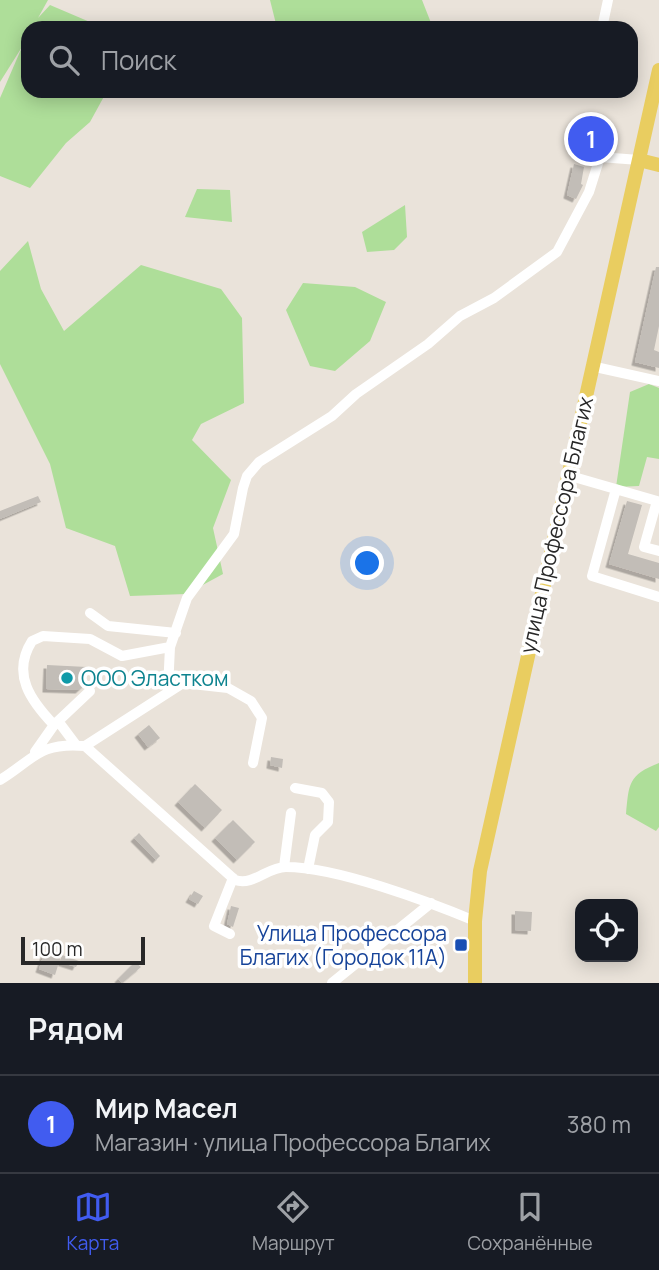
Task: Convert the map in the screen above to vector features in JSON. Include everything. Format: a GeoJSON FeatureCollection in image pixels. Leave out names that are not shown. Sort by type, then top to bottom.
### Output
{"type":"FeatureCollection","features":[{"type":"Feature","properties":{"kind":"main road","name":"улица Профессора Благих"},"geometry":{"type":"LineString","coordinates":[[475,983],[475,921],[480,871],[659,70]]}},
{"type":"Feature","properties":{"kind":"main road"},"geometry":{"type":"LineString","coordinates":[[639,160],[659,165]]}},
{"type":"Feature","properties":{"kind":"lane"},"geometry":{"type":"LineString","coordinates":[[604,21],[608,0]]}},
{"type":"Feature","properties":{"kind":"lane"},"geometry":{"type":"LineString","coordinates":[[168,689],[170,647],[187,598],[234,534],[247,476],[259,462],[332,416],[356,394],[428,344],[460,316],[494,298],[557,252],[589,192],[600,158],[639,160]]}},
{"type":"Feature","properties":{"kind":"lane"},"geometry":{"type":"LineString","coordinates":[[592,366],[659,382]]}},
{"type":"Feature","properties":{"kind":"lane"},"geometry":{"type":"LineString","coordinates":[[567,475],[657,501],[644,547],[659,551]]}},
{"type":"Feature","properties":{"kind":"lane"},"geometry":{"type":"LineString","coordinates":[[616,489],[592,576],[659,597]]}},
{"type":"Feature","properties":{"kind":"lane"},"geometry":{"type":"LineString","coordinates":[[90,613],[108,626],[176,633]]}},
{"type":"Feature","properties":{"kind":"lane"},"geometry":{"type":"LineString","coordinates":[[170,647],[122,656],[90,639],[43,636],[32,641],[22,678],[26,691],[56,723],[233,878],[250,881],[284,867],[308,869],[431,903],[475,921]]}},
{"type":"Feature","properties":{"kind":"lane"},"geometry":{"type":"LineString","coordinates":[[35,752],[65,744],[80,745],[183,682],[228,688],[251,701],[261,718],[253,763]]}},
{"type":"Feature","properties":{"kind":"lane"},"geometry":{"type":"LineString","coordinates":[[0,780],[35,752],[56,723],[90,691]]}},
{"type":"Feature","properties":{"kind":"lane"},"geometry":{"type":"LineString","coordinates":[[295,788],[322,793],[329,802],[328,822],[315,835],[308,869]]}},
{"type":"Feature","properties":{"kind":"lane"},"geometry":{"type":"LineString","coordinates":[[284,867],[291,813]]}},
{"type":"Feature","properties":{"kind":"lane"},"geometry":{"type":"LineString","coordinates":[[230,934],[214,926],[233,878]]}},
{"type":"Feature","properties":{"kind":"lane"},"geometry":{"type":"LineString","coordinates":[[332,983],[431,903]]}},
{"type":"Feature","properties":{"kind":"green space"},"geometry":{"type":"Polygon","coordinates":[[[0,0],[48,0],[38,18],[50,5],[88,21],[21,21],[21,49],[0,82],[0,0]]]}},
{"type":"Feature","properties":{"kind":"green space"},"geometry":{"type":"Polygon","coordinates":[[[270,0],[422,0],[430,21],[275,21],[270,0]]]}},
{"type":"Feature","properties":{"kind":"green space"},"geometry":{"type":"Polygon","coordinates":[[[21,49],[21,98],[103,98],[90,122],[66,143],[30,188],[0,176],[0,98],[21,49]]]}},
{"type":"Feature","properties":{"kind":"green space"},"geometry":{"type":"Polygon","coordinates":[[[197,189],[230,190],[232,222],[185,217],[197,189]]]}},
{"type":"Feature","properties":{"kind":"green space"},"geometry":{"type":"Polygon","coordinates":[[[405,205],[407,237],[394,250],[367,252],[362,232],[405,205]]]}},
{"type":"Feature","properties":{"kind":"green space"},"geometry":{"type":"Polygon","coordinates":[[[28,241],[41,289],[64,331],[141,265],[221,289],[242,318],[244,403],[201,424],[192,440],[231,480],[213,528],[223,574],[186,594],[130,596],[115,546],[66,528],[50,464],[0,364],[0,271],[28,241]]]}},
{"type":"Feature","properties":{"kind":"green space"},"geometry":{"type":"Polygon","coordinates":[[[303,283],[355,287],[386,302],[370,341],[335,371],[310,366],[286,310],[303,283]]]}},
{"type":"Feature","properties":{"kind":"green space"},"geometry":{"type":"Polygon","coordinates":[[[649,384],[659,388],[659,459],[647,457],[639,486],[616,487],[630,392],[649,384]]]}},
{"type":"Feature","properties":{"kind":"green space"},"geometry":{"type":"Polygon","coordinates":[[[659,763],[659,827],[656,831],[626,814],[632,782],[641,772],[659,763]]]}},
{"type":"Feature","properties":{"kind":"building"},"geometry":{"type":"Polygon","coordinates":[[[574,164],[584,167],[583,185],[576,199],[567,195],[574,164]]]}},
{"type":"Feature","properties":{"kind":"building"},"geometry":{"type":"Polygon","coordinates":[[[656,267],[659,267],[659,326],[654,350],[659,352],[659,368],[635,362],[656,267]]]}},
{"type":"Feature","properties":{"kind":"building"},"geometry":{"type":"Polygon","coordinates":[[[38,496],[41,502],[0,519],[0,511],[38,496]]]}},
{"type":"Feature","properties":{"kind":"building"},"geometry":{"type":"Polygon","coordinates":[[[627,501],[642,505],[628,554],[659,563],[659,579],[609,564],[627,501]]]}},
{"type":"Feature","properties":{"kind":"building","name":"ООО Эластком"},"geometry":{"type":"Polygon","coordinates":[[[47,665],[87,667],[86,684],[79,690],[46,689],[47,665]]]}},
{"type":"Feature","properties":{"kind":"building"},"geometry":{"type":"Polygon","coordinates":[[[149,725],[160,738],[148,747],[138,734],[149,725]]]}},
{"type":"Feature","properties":{"kind":"building"},"geometry":{"type":"Polygon","coordinates":[[[271,757],[283,759],[282,768],[270,765],[271,757]]]}},
{"type":"Feature","properties":{"kind":"building"},"geometry":{"type":"Polygon","coordinates":[[[195,784],[222,810],[205,828],[178,802],[195,784]]]}},
{"type":"Feature","properties":{"kind":"building"},"geometry":{"type":"Polygon","coordinates":[[[233,820],[255,842],[237,860],[215,838],[233,820]]]}},
{"type":"Feature","properties":{"kind":"building"},"geometry":{"type":"Polygon","coordinates":[[[139,833],[160,856],[156,860],[134,838],[139,833]]]}},
{"type":"Feature","properties":{"kind":"building"},"geometry":{"type":"Polygon","coordinates":[[[194,891],[203,896],[198,904],[189,899],[194,891]]]}},
{"type":"Feature","properties":{"kind":"building"},"geometry":{"type":"Polygon","coordinates":[[[231,906],[239,908],[233,927],[227,924],[231,906]]]}},
{"type":"Feature","properties":{"kind":"building"},"geometry":{"type":"Polygon","coordinates":[[[515,911],[532,912],[531,931],[515,930],[515,911]]]}},
{"type":"Feature","properties":{"kind":"building"},"geometry":{"type":"Polygon","coordinates":[[[44,954],[60,959],[55,975],[39,969],[44,954]]]}},
{"type":"Feature","properties":{"kind":"building"},"geometry":{"type":"Polygon","coordinates":[[[62,955],[79,961],[76,967],[60,962],[62,955]]]}},
{"type":"Feature","properties":{"kind":"building"},"geometry":{"type":"Polygon","coordinates":[[[135,962],[141,967],[122,983],[118,979],[135,962]]]}},
{"type":"Feature","properties":{"kind":"place","name":"Мир Масел"},"geometry":{"type":"Point","coordinates":[591,139]}},
{"type":"Feature","properties":{"kind":"place","name":"ООО Эластком"},"geometry":{"type":"Point","coordinates":[67,678]}},
{"type":"Feature","properties":{"kind":"place","name":"Улица Профессора Благих (Городок 11А)"},"geometry":{"type":"Point","coordinates":[461,945]}}]}
